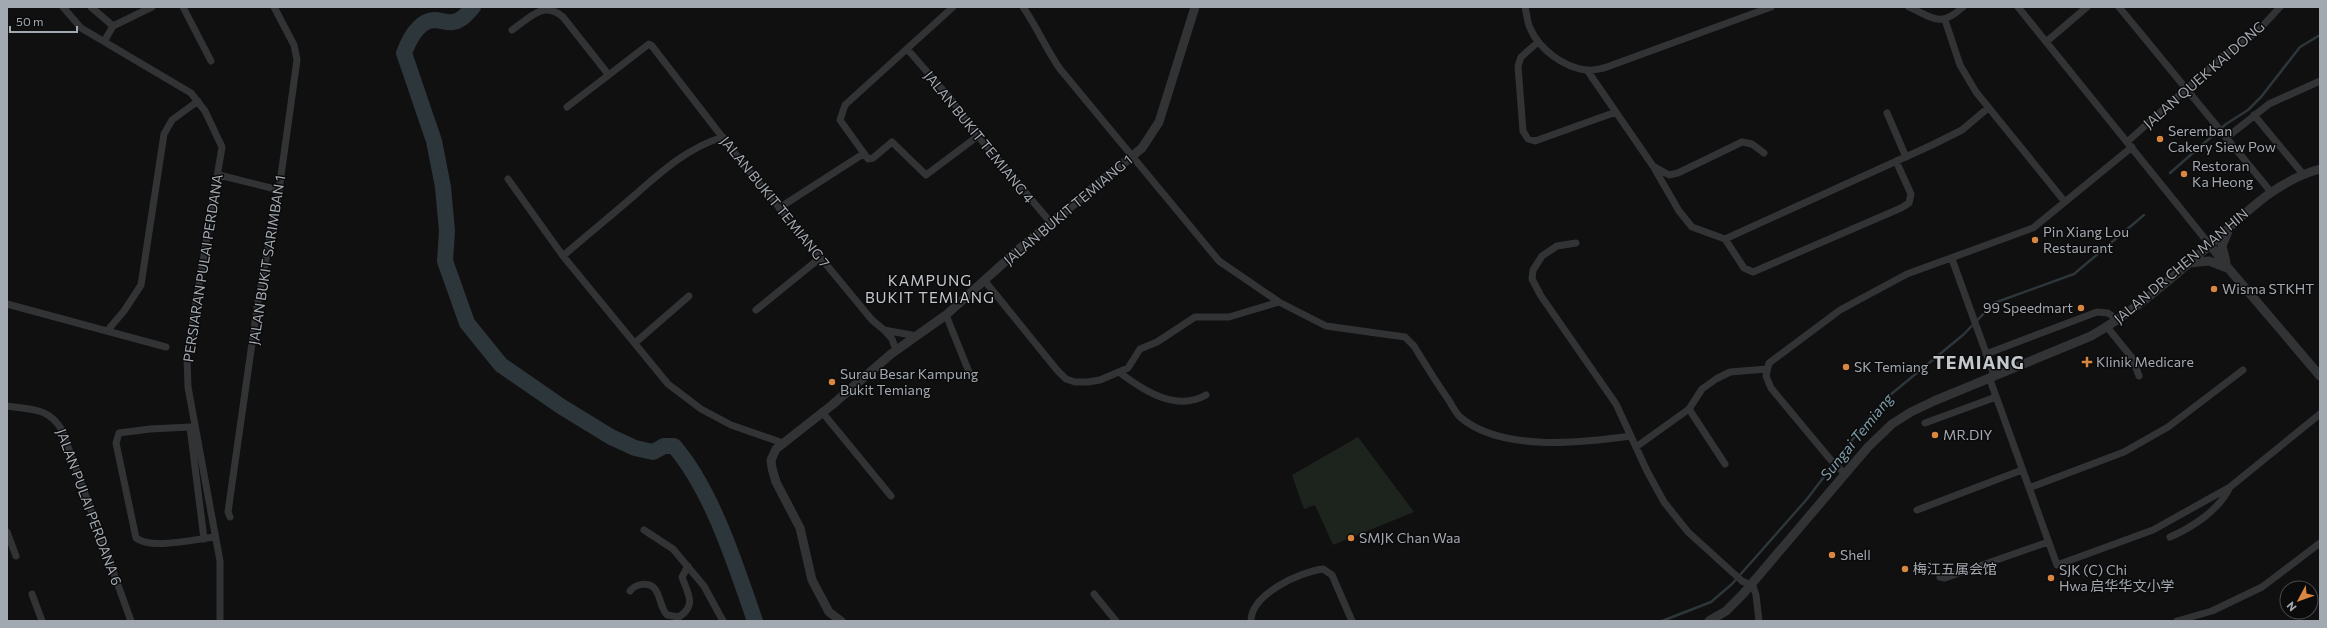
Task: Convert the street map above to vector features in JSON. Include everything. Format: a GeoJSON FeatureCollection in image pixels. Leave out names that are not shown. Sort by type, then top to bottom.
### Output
{"type":"FeatureCollection","features":[{"type":"Feature","properties":{"kind":"street","name":"PERSIARAN PULAI PERDANA"},"geometry":{"type":"LineString","coordinates":[[63,7],[82,28],[105,40],[185,88],[198,101],[217,132],[222,147],[219,175],[186,357],[188,387],[220,561],[220,621]]}},
{"type":"Feature","properties":{"kind":"street"},"geometry":{"type":"LineString","coordinates":[[91,7],[113,26]]}},
{"type":"Feature","properties":{"kind":"street"},"geometry":{"type":"LineString","coordinates":[[105,40],[113,26],[152,7]]}},
{"type":"Feature","properties":{"kind":"street"},"geometry":{"type":"LineString","coordinates":[[183,7],[211,61]]}},
{"type":"Feature","properties":{"kind":"street","name":"JALAN BUKIT SARIMBAN 1"},"geometry":{"type":"LineString","coordinates":[[230,517],[228,512],[258,301],[279,190],[297,60],[294,44],[274,7]]}},
{"type":"Feature","properties":{"kind":"street"},"geometry":{"type":"LineString","coordinates":[[953,7],[908,50],[845,105],[840,120],[863,154],[870,160],[892,142],[926,175],[978,136]]}},
{"type":"Feature","properties":{"kind":"street"},"geometry":{"type":"LineString","coordinates":[[1023,7],[1060,70],[1219,261],[1279,302],[1326,326],[1405,337],[1414,346],[1459,416],[1476,428],[1498,435],[1536,442],[1560,444],[1584,443],[1631,436]]}},
{"type":"Feature","properties":{"kind":"street","name":"JALAN BUKIT TEMIANG 1"},"geometry":{"type":"LineString","coordinates":[[841,621],[829,612],[821,601],[812,580],[800,528],[776,482],[771,460],[776,449],[896,350],[946,315],[984,280],[1051,223],[1133,156],[1152,135],[1159,122],[1195,7]]}},
{"type":"Feature","properties":{"kind":"street"},"geometry":{"type":"LineString","coordinates":[[1525,7],[1530,28],[1538,42],[1560,60],[1574,67],[1587,70],[1604,68],[1772,7]]}},
{"type":"Feature","properties":{"kind":"street"},"geometry":{"type":"LineString","coordinates":[[1909,7],[1937,20],[1951,18],[1963,7]]}},
{"type":"Feature","properties":{"kind":"street"},"geometry":{"type":"LineString","coordinates":[[2018,7],[2229,269],[2320,376]]}},
{"type":"Feature","properties":{"kind":"street"},"geometry":{"type":"LineString","coordinates":[[2046,42],[2087,7]]}},
{"type":"Feature","properties":{"kind":"street"},"geometry":{"type":"LineString","coordinates":[[2119,7],[2271,192]]}},
{"type":"Feature","properties":{"kind":"street","name":"JALAN QUEK KAI DONG"},"geometry":{"type":"LineString","coordinates":[[1767,369],[1769,363],[1840,310],[1907,274],[1952,259],[2032,228],[2065,202],[2129,145],[2222,56],[2258,31],[2280,7]]}},
{"type":"Feature","properties":{"kind":"street"},"geometry":{"type":"LineString","coordinates":[[512,30],[539,11],[548,8],[555,10],[564,17],[608,74],[567,108]]}},
{"type":"Feature","properties":{"kind":"street"},"geometry":{"type":"LineString","coordinates":[[1945,20],[1963,72],[1988,108],[2065,202]]}},
{"type":"Feature","properties":{"kind":"street"},"geometry":{"type":"LineString","coordinates":[[1538,42],[1521,58],[1518,66],[1523,132],[1528,138],[1535,141],[1616,112]]}},
{"type":"Feature","properties":{"kind":"street","name":"JALAN BUKIT TEMIANG 7"},"geometry":{"type":"LineString","coordinates":[[608,74],[649,44],[656,48],[779,208],[872,320],[892,339],[896,350]]}},
{"type":"Feature","properties":{"kind":"street","name":"JALAN BUKIT TEMIANG 4"},"geometry":{"type":"LineString","coordinates":[[908,50],[949,97],[978,136],[1051,223]]}},
{"type":"Feature","properties":{"kind":"street"},"geometry":{"type":"LineString","coordinates":[[1587,70],[1653,166],[1678,211],[1692,227],[1725,239],[1744,268],[1753,272],[1901,208],[1909,203],[1911,194],[1896,161]]}},
{"type":"Feature","properties":{"kind":"street"},"geometry":{"type":"LineString","coordinates":[[2225,136],[2269,104],[2320,81]]}},
{"type":"Feature","properties":{"kind":"street"},"geometry":{"type":"LineString","coordinates":[[107,331],[124,311],[141,284],[164,134],[172,120],[198,101]]}},
{"type":"Feature","properties":{"kind":"street"},"geometry":{"type":"LineString","coordinates":[[1725,239],[1962,130],[1988,108]]}},
{"type":"Feature","properties":{"kind":"street"},"geometry":{"type":"LineString","coordinates":[[1887,113],[1906,157]]}},
{"type":"Feature","properties":{"kind":"street"},"geometry":{"type":"LineString","coordinates":[[2254,115],[2302,174]]}},
{"type":"Feature","properties":{"kind":"street"},"geometry":{"type":"LineString","coordinates":[[563,256],[660,173],[702,145],[723,137]]}},
{"type":"Feature","properties":{"kind":"street"},"geometry":{"type":"LineString","coordinates":[[1653,166],[1669,175],[1678,173],[1742,142],[1752,144],[1764,153]]}},
{"type":"Feature","properties":{"kind":"street"},"geometry":{"type":"LineString","coordinates":[[779,208],[863,154]]}},
{"type":"Feature","properties":{"kind":"street","name":"JALAN DR CHEN MAN HIN"},"geometry":{"type":"LineString","coordinates":[[1709,621],[1726,611],[1751,585],[1842,471],[1892,424],[1911,412],[1992,376],[2084,339],[2107,327],[2118,320],[2188,264],[2271,192],[2302,174],[2320,169]]}},
{"type":"Feature","properties":{"kind":"street"},"geometry":{"type":"LineString","coordinates":[[219,175],[279,190]]}},
{"type":"Feature","properties":{"kind":"street"},"geometry":{"type":"LineString","coordinates":[[508,179],[563,256],[636,342],[668,384],[701,409],[731,425],[783,443]]}},
{"type":"Feature","properties":{"kind":"street"},"geometry":{"type":"LineString","coordinates":[[2229,269],[2222,246],[2230,227]]}},
{"type":"Feature","properties":{"kind":"street"},"geometry":{"type":"LineString","coordinates":[[1576,243],[1557,246],[1542,256],[1534,270],[1532,280],[1541,296],[1616,404],[1664,502],[1688,532],[1742,581],[1751,585],[1756,595],[1759,621]]}},
{"type":"Feature","properties":{"kind":"street"},"geometry":{"type":"LineString","coordinates":[[756,310],[820,258]]}},
{"type":"Feature","properties":{"kind":"street"},"geometry":{"type":"LineString","coordinates":[[1952,259],[1986,354],[1996,397],[2057,565],[2153,530],[2230,487],[2320,414]]}},
{"type":"Feature","properties":{"kind":"street"},"geometry":{"type":"LineString","coordinates":[[2188,264],[2209,261],[2229,269]]}},
{"type":"Feature","properties":{"kind":"street"},"geometry":{"type":"LineString","coordinates":[[984,280],[1039,349],[1066,379],[1088,382],[1128,368],[1140,349],[1157,342],[1195,317],[1229,317],[1279,302]]}},
{"type":"Feature","properties":{"kind":"street"},"geometry":{"type":"LineString","coordinates":[[636,342],[689,296]]}},
{"type":"Feature","properties":{"kind":"street"},"geometry":{"type":"LineString","coordinates":[[7,304],[166,347]]}},
{"type":"Feature","properties":{"kind":"street"},"geometry":{"type":"LineString","coordinates":[[1986,354],[2097,312],[2108,313],[2118,320]]}},
{"type":"Feature","properties":{"kind":"street"},"geometry":{"type":"LineString","coordinates":[[946,315],[969,372]]}},
{"type":"Feature","properties":{"kind":"street"},"geometry":{"type":"LineString","coordinates":[[2107,327],[2133,359],[2139,376]]}},
{"type":"Feature","properties":{"kind":"street"},"geometry":{"type":"LineString","coordinates":[[884,330],[917,336]]}},
{"type":"Feature","properties":{"kind":"street"},"geometry":{"type":"LineString","coordinates":[[1636,447],[1689,409],[1702,389],[1716,379],[1730,372],[1767,369],[1766,376],[1771,388],[1830,459],[1842,471]]}},
{"type":"Feature","properties":{"kind":"street"},"geometry":{"type":"LineString","coordinates":[[2029,488],[2124,452],[2168,427],[2243,370]]}},
{"type":"Feature","properties":{"kind":"street"},"geometry":{"type":"LineString","coordinates":[[1119,372],[1154,394],[1180,403],[1194,402],[1206,395]]}},
{"type":"Feature","properties":{"kind":"street"},"geometry":{"type":"LineString","coordinates":[[1925,423],[1996,397]]}},
{"type":"Feature","properties":{"kind":"street","name":"JALAN PULAI PERDANA 6"},"geometry":{"type":"LineString","coordinates":[[7,406],[47,413],[56,420],[62,430],[131,621]]}},
{"type":"Feature","properties":{"kind":"street"},"geometry":{"type":"LineString","coordinates":[[1689,409],[1725,464]]}},
{"type":"Feature","properties":{"kind":"street"},"geometry":{"type":"LineString","coordinates":[[822,412],[891,496]]}},
{"type":"Feature","properties":{"kind":"street"},"geometry":{"type":"LineString","coordinates":[[204,538],[190,427],[144,429],[119,433],[116,443],[136,538],[148,544],[215,537]]}},
{"type":"Feature","properties":{"kind":"street"},"geometry":{"type":"LineString","coordinates":[[1917,510],[2022,470]]}},
{"type":"Feature","properties":{"kind":"street"},"geometry":{"type":"LineString","coordinates":[[2170,537],[2187,530],[2215,508],[2226,496],[2230,487]]}},
{"type":"Feature","properties":{"kind":"street"},"geometry":{"type":"LineString","coordinates":[[644,530],[674,549],[704,586],[723,621]]}},
{"type":"Feature","properties":{"kind":"street"},"geometry":{"type":"LineString","coordinates":[[7,532],[16,556]]}},
{"type":"Feature","properties":{"kind":"street"},"geometry":{"type":"LineString","coordinates":[[1940,577],[1945,578],[2048,542]]}},
{"type":"Feature","properties":{"kind":"street"},"geometry":{"type":"LineString","coordinates":[[2177,621],[2212,611],[2262,587],[2320,543]]}},
{"type":"Feature","properties":{"kind":"street"},"geometry":{"type":"LineString","coordinates":[[630,591],[638,585],[650,586],[655,589],[662,610],[667,615],[679,617],[689,608],[690,601],[682,577],[688,566]]}},
{"type":"Feature","properties":{"kind":"street"},"geometry":{"type":"LineString","coordinates":[[1251,621],[1252,613],[1258,604],[1285,581],[1323,569],[1332,575],[1352,621]]}},
{"type":"Feature","properties":{"kind":"street"},"geometry":{"type":"LineString","coordinates":[[32,594],[42,621]]}},
{"type":"Feature","properties":{"kind":"street"},"geometry":{"type":"LineString","coordinates":[[1094,594],[1116,621]]}},
{"type":"Feature","properties":{"kind":"shaded area"},"geometry":{"type":"Polygon","coordinates":[[[1358,437],[1414,512],[1333,545],[1315,505],[1304,509],[1292,475],[1358,437]]]}},
{"type":"Feature","properties":{"kind":"waterway"},"geometry":{"type":"LineString","coordinates":[[473,7],[459,20],[453,22],[434,20],[423,24],[411,37],[404,53],[434,141],[443,187],[447,231],[445,261],[467,323],[501,365],[562,407],[611,437],[635,448],[653,452],[664,446],[674,446],[688,464],[700,484],[722,529],[755,621]]}},
{"type":"Feature","properties":{"kind":"waterway","name":"Sungai Temiang"},"geometry":{"type":"LineString","coordinates":[[2170,173],[2226,124],[2248,110],[2261,97],[2300,47],[2320,35]]}},
{"type":"Feature","properties":{"kind":"waterway","name":"Sungai Temiang"},"geometry":{"type":"LineString","coordinates":[[1662,621],[1711,602],[1732,584],[1807,499],[1869,418],[1890,395],[1963,335],[1994,303],[2074,274],[2144,215]]}},
{"type":"Feature","properties":{"kind":"place","name":"Seremban Cakery Siew Pow"},"geometry":{"type":"Point","coordinates":[2160,139]}},
{"type":"Feature","properties":{"kind":"place","name":"Restoran Ka Heong"},"geometry":{"type":"Point","coordinates":[2184,174]}},
{"type":"Feature","properties":{"kind":"place","name":"Pin Xiang Lou Restaurant"},"geometry":{"type":"Point","coordinates":[2035,240]}},
{"type":"Feature","properties":{"kind":"place","name":"Wisma STKHT"},"geometry":{"type":"Point","coordinates":[2214,289]}},
{"type":"Feature","properties":{"kind":"place","name":"99 Speedmart"},"geometry":{"type":"Point","coordinates":[2081,308]}},
{"type":"Feature","properties":{"kind":"place","name":"Klinik Medicare"},"geometry":{"type":"Point","coordinates":[2087,362]}},
{"type":"Feature","properties":{"kind":"place","name":"SK Temiang"},"geometry":{"type":"Point","coordinates":[1846,367]}},
{"type":"Feature","properties":{"kind":"place","name":"Surau Besar Kampung Bukit Temiang"},"geometry":{"type":"Point","coordinates":[832,382]}},
{"type":"Feature","properties":{"kind":"place","name":"MR.DIY"},"geometry":{"type":"Point","coordinates":[1935,435]}},
{"type":"Feature","properties":{"kind":"place","name":"SMJK Chan Waa"},"geometry":{"type":"Point","coordinates":[1351,538]}},
{"type":"Feature","properties":{"kind":"place","name":"Shell"},"geometry":{"type":"Point","coordinates":[1832,555]}},
{"type":"Feature","properties":{"kind":"place","name":"梅江五属会馆"},"geometry":{"type":"Point","coordinates":[1905,569]}},
{"type":"Feature","properties":{"kind":"place","name":"SJK (C) Chi Hwa 启华华文小学"},"geometry":{"type":"Point","coordinates":[2051,578]}},
{"type":"Feature","properties":{"kind":"district","name":"KAMPUNG BUKIT TEMIANG"},"geometry":{"type":"Point","coordinates":[930,290]}},
{"type":"Feature","properties":{"kind":"district","name":"TEMIANG"},"geometry":{"type":"Point","coordinates":[1979,363]}}]}
